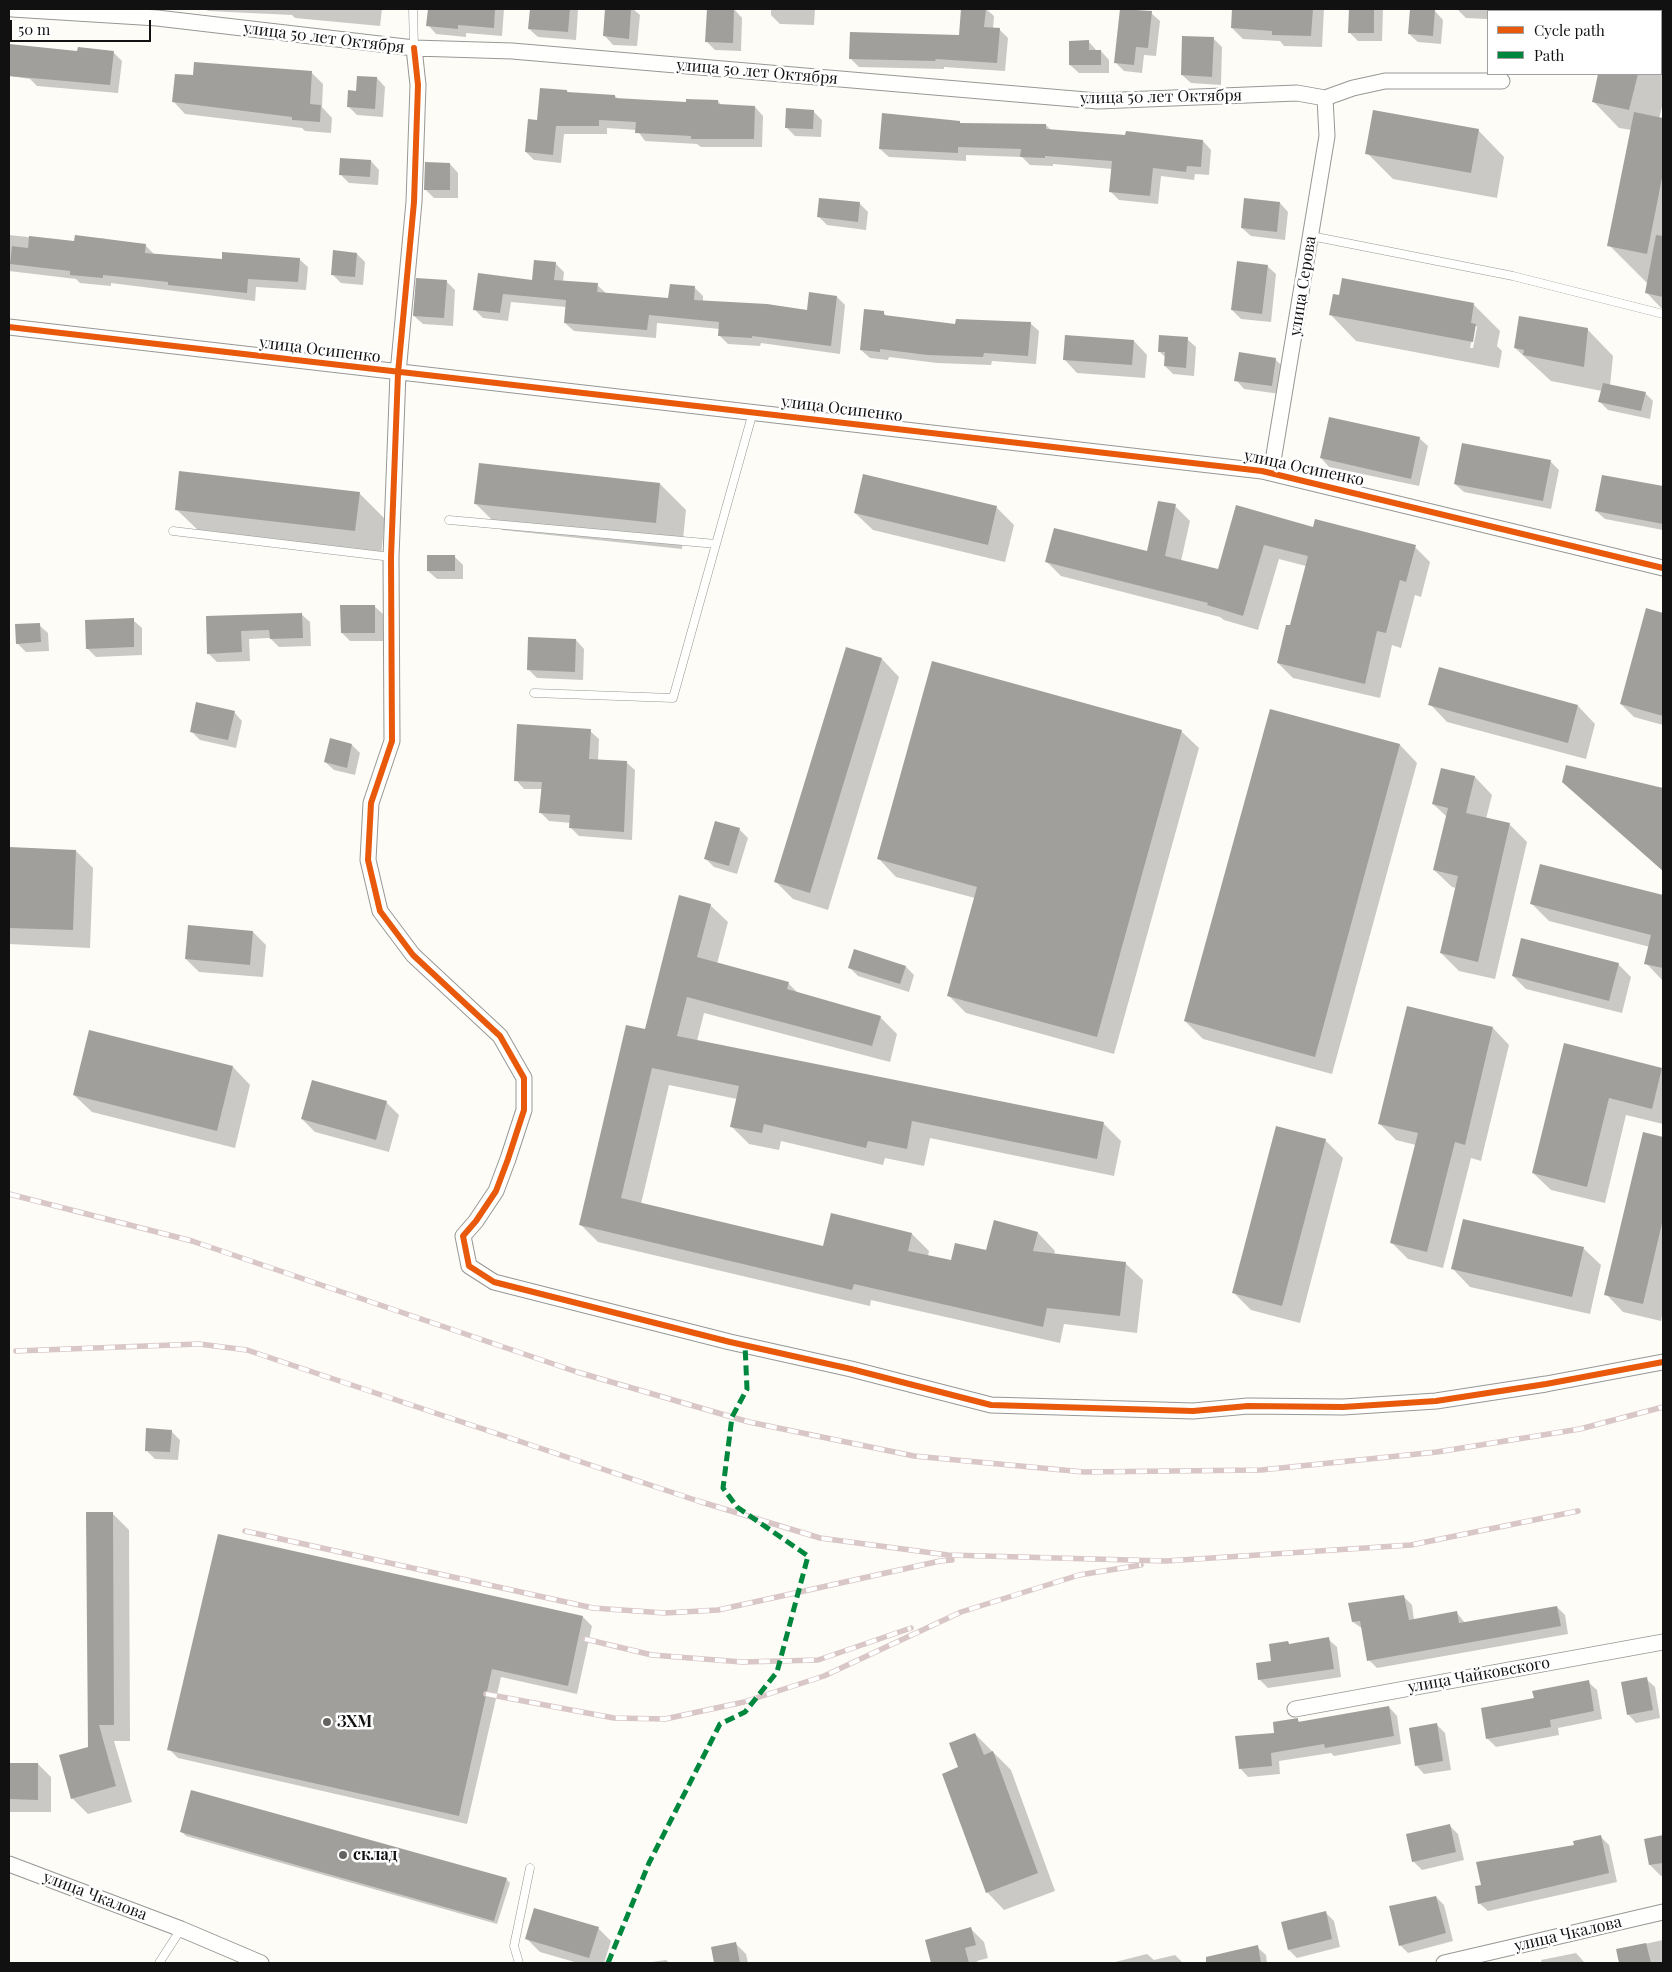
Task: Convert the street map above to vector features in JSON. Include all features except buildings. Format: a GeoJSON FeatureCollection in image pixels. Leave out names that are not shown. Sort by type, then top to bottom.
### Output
{"type":"FeatureCollection","features":[{"type":"Feature","properties":{"kind":"street","name":"улица 50 лет Октября"},"geometry":{"type":"LineString","coordinates":[[12,9],[157,18],[414,48],[522,52],[1098,101],[1297,93],[1325,98],[1353,88],[1385,81],[1502,81]]}},
{"type":"Feature","properties":{"kind":"street"},"geometry":{"type":"LineString","coordinates":[[414,48],[418,85],[414,202],[398,372],[391,557],[392,741],[371,803],[368,860],[380,911],[412,955],[500,1036],[524,1078],[524,1110],[508,1159],[496,1190],[476,1221],[463,1236],[469,1266],[494,1282],[730,1342],[851,1369],[991,1405],[1193,1411],[1248,1406],[1342,1407],[1436,1401],[1546,1384],[1663,1362]]}},
{"type":"Feature","properties":{"kind":"street","name":"улица Серова"},"geometry":{"type":"LineString","coordinates":[[1272,473],[1327,136],[1325,98]]}},
{"type":"Feature","properties":{"kind":"street","name":"улица Осипенко"},"geometry":{"type":"LineString","coordinates":[[9,327],[1272,473],[1663,568]]}},
{"type":"Feature","properties":{"kind":"street","name":"улица Чайковского"},"geometry":{"type":"LineString","coordinates":[[1296,1709],[1663,1642]]}},
{"type":"Feature","properties":{"kind":"street","name":"улица Чкалова"},"geometry":{"type":"LineString","coordinates":[[9,1864],[181,1929],[262,1963]]}},
{"type":"Feature","properties":{"kind":"street","name":"улица Чкалова"},"geometry":{"type":"LineString","coordinates":[[1444,1963],[1663,1912]]}},
{"type":"Feature","properties":{"kind":"lane"},"geometry":{"type":"LineString","coordinates":[[413,9],[414,48]]}},
{"type":"Feature","properties":{"kind":"lane"},"geometry":{"type":"LineString","coordinates":[[1311,236],[1513,276],[1663,314]]}},
{"type":"Feature","properties":{"kind":"lane"},"geometry":{"type":"LineString","coordinates":[[534,693],[673,698],[754,412]]}},
{"type":"Feature","properties":{"kind":"lane"},"geometry":{"type":"LineString","coordinates":[[449,520],[716,544]]}},
{"type":"Feature","properties":{"kind":"lane"},"geometry":{"type":"LineString","coordinates":[[174,531],[391,557]]}},
{"type":"Feature","properties":{"kind":"lane"},"geometry":{"type":"LineString","coordinates":[[519,1963],[514,1946],[530,1868]]}},
{"type":"Feature","properties":{"kind":"lane"},"geometry":{"type":"LineString","coordinates":[[159,1963],[181,1929]]}},
{"type":"Feature","properties":{"kind":"railway"},"geometry":{"type":"LineString","coordinates":[[9,1194],[192,1241],[577,1372],[749,1422],[914,1456],[1084,1472],[1261,1470],[1437,1452],[1580,1429],[1663,1407]]}},
{"type":"Feature","properties":{"kind":"railway"},"geometry":{"type":"LineString","coordinates":[[16,1351],[199,1344],[247,1350],[698,1501],[820,1538],[948,1555],[1166,1561],[1411,1545],[1578,1511]]}},
{"type":"Feature","properties":{"kind":"railway"},"geometry":{"type":"LineString","coordinates":[[245,1531],[593,1608],[665,1613],[718,1610],[940,1561],[952,1560]]}},
{"type":"Feature","properties":{"kind":"railway"},"geometry":{"type":"LineString","coordinates":[[486,1694],[614,1718],[665,1719],[744,1702],[824,1676],[961,1612],[1079,1575],[1141,1565]]}},
{"type":"Feature","properties":{"kind":"railway"},"geometry":{"type":"LineString","coordinates":[[585,1639],[652,1655],[742,1662],[818,1660],[911,1628]]}},
{"type":"Feature","properties":{"kind":"marked path"},"geometry":{"type":"LineString","coordinates":[[608,1963],[649,1863],[720,1724],[745,1712],[777,1672],[808,1556],[737,1507],[723,1488],[732,1417],[747,1389],[745,1345]]}},
{"type":"Feature","properties":{"kind":"cycle path"},"geometry":{"type":"LineString","coordinates":[[414,48],[418,85],[414,202],[398,373],[391,557],[392,741],[371,803],[368,860],[380,911],[413,955],[500,1036],[524,1078],[524,1110],[496,1191],[476,1221],[463,1236],[469,1266],[494,1282],[730,1342],[851,1369],[991,1405],[1193,1411],[1248,1406],[1343,1407],[1436,1401],[1546,1384],[1663,1362]]}},
{"type":"Feature","properties":{"kind":"cycle path"},"geometry":{"type":"LineString","coordinates":[[9,327],[1262,471],[1663,568]]}},
{"type":"Feature","properties":{"kind":"place","name":"ЗХМ"},"geometry":{"type":"Point","coordinates":[327,1722]}},
{"type":"Feature","properties":{"kind":"place","name":"склад"},"geometry":{"type":"Point","coordinates":[343,1855]}}]}
